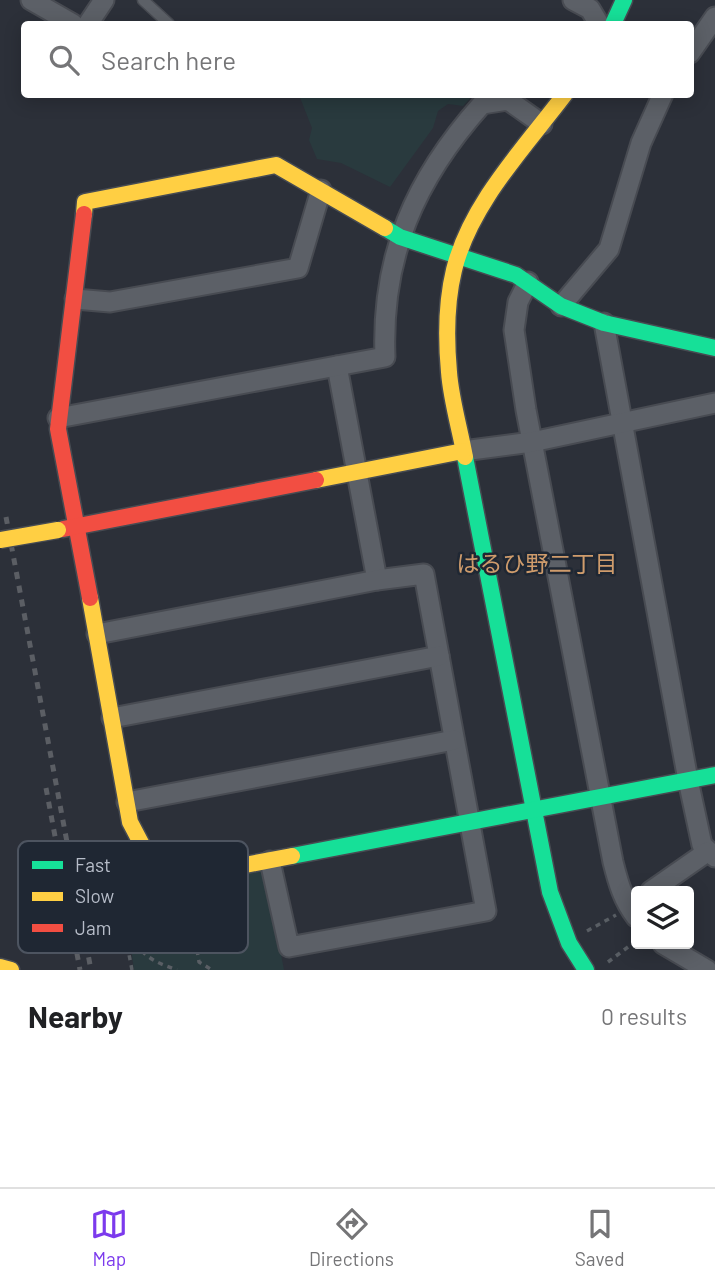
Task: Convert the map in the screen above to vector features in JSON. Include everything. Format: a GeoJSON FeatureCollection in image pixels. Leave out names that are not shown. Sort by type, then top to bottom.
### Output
{"type":"FeatureCollection","features":[{"type":"Feature","properties":{"kind":"street"},"geometry":{"type":"LineString","coordinates":[[31,0],[68,21]]}},
{"type":"Feature","properties":{"kind":"street"},"geometry":{"type":"LineString","coordinates":[[91,21],[104,0]]}},
{"type":"Feature","properties":{"kind":"street"},"geometry":{"type":"LineString","coordinates":[[573,0],[590,9],[597,21]]}},
{"type":"Feature","properties":{"kind":"street"},"geometry":{"type":"LineString","coordinates":[[614,21],[624,0]]}},
{"type":"Feature","properties":{"kind":"street"},"geometry":{"type":"LineString","coordinates":[[694,48],[715,17]]}},
{"type":"Feature","properties":{"kind":"street"},"geometry":{"type":"LineString","coordinates":[[562,98],[481,209],[458,256],[450,293],[449,373],[550,892],[578,968]]}},
{"type":"Feature","properties":{"kind":"street"},"geometry":{"type":"LineString","coordinates":[[561,306],[609,249],[641,144],[661,98]]}},
{"type":"Feature","properties":{"kind":"street"},"geometry":{"type":"LineString","coordinates":[[58,418],[385,357],[384,310],[388,281],[400,237],[414,201],[435,164],[482,104],[508,100],[542,124]]}},
{"type":"Feature","properties":{"kind":"street"},"geometry":{"type":"LineString","coordinates":[[140,841],[130,822],[58,429],[85,202],[276,164],[400,237],[516,275],[561,306],[604,323],[715,348]]}},
{"type":"Feature","properties":{"kind":"street"},"geometry":{"type":"LineString","coordinates":[[75,299],[110,302],[298,268],[321,190]]}},
{"type":"Feature","properties":{"kind":"street"},"geometry":{"type":"LineString","coordinates":[[528,282],[518,302],[513,330],[613,862],[629,911]]}},
{"type":"Feature","properties":{"kind":"street"},"geometry":{"type":"LineString","coordinates":[[604,323],[688,780],[702,845],[711,854],[659,886]]}},
{"type":"Feature","properties":{"kind":"street"},"geometry":{"type":"LineString","coordinates":[[338,366],[377,580]]}},
{"type":"Feature","properties":{"kind":"street"},"geometry":{"type":"LineString","coordinates":[[0,540],[463,451],[532,442],[715,403]]}},
{"type":"Feature","properties":{"kind":"street"},"geometry":{"type":"LineString","coordinates":[[97,634],[424,573],[486,911],[289,947],[270,862]]}},
{"type":"Feature","properties":{"kind":"street"},"geometry":{"type":"LineString","coordinates":[[112,718],[439,656]]}},
{"type":"Feature","properties":{"kind":"street"},"geometry":{"type":"LineString","coordinates":[[127,802],[454,740]]}},
{"type":"Feature","properties":{"kind":"street"},"geometry":{"type":"LineString","coordinates":[[248,866],[715,775]]}},
{"type":"Feature","properties":{"kind":"street"},"geometry":{"type":"LineString","coordinates":[[671,949],[707,970]]}},
{"type":"Feature","properties":{"kind":"street"},"geometry":{"type":"LineString","coordinates":[[0,967],[11,970]]}},
{"type":"Feature","properties":{"kind":"lane"},"geometry":{"type":"LineString","coordinates":[[143,0],[166,21]]}},
{"type":"Feature","properties":{"kind":"path"},"geometry":{"type":"LineString","coordinates":[[587,931],[629,911]]}},
{"type":"Feature","properties":{"kind":"path"},"geometry":{"type":"LineString","coordinates":[[608,962],[631,945]]}},
{"type":"Feature","properties":{"kind":"path"},"geometry":{"type":"LineString","coordinates":[[143,953],[153,961],[177,970]]}},
{"type":"Feature","properties":{"kind":"path"},"geometry":{"type":"LineString","coordinates":[[198,953],[199,962],[212,970]]}},
{"type":"Feature","properties":{"kind":"shaded area"},"geometry":{"type":"Polygon","coordinates":[[[300,98],[470,98],[463,106],[448,104],[438,111],[433,128],[390,187],[341,163],[317,159],[309,140],[312,128],[300,98]]]}},
{"type":"Feature","properties":{"kind":"shaded area"},"geometry":{"type":"Polygon","coordinates":[[[258,870],[266,875],[284,970],[134,970],[132,953],[248,953],[248,872],[258,870]]]}},
{"type":"Feature","properties":{"kind":"railway"},"geometry":{"type":"LineString","coordinates":[[6,517],[67,841]]}},
{"type":"Feature","properties":{"kind":"railway"},"geometry":{"type":"LineString","coordinates":[[46,788],[56,841]]}},
{"type":"Feature","properties":{"kind":"railway"},"geometry":{"type":"LineString","coordinates":[[77,953],[80,970]]}},
{"type":"Feature","properties":{"kind":"railway"},"geometry":{"type":"LineString","coordinates":[[88,953],[91,970]]}},
{"type":"Feature","properties":{"kind":"traffic: fast"},"geometry":{"type":"LineString","coordinates":[[614,21],[624,0]]}},
{"type":"Feature","properties":{"kind":"traffic: fast"},"geometry":{"type":"LineString","coordinates":[[385,228],[400,237],[516,275],[561,306],[604,323],[715,348]]}},
{"type":"Feature","properties":{"kind":"traffic: fast"},"geometry":{"type":"LineString","coordinates":[[465,457],[550,892],[569,943],[586,970]]}},
{"type":"Feature","properties":{"kind":"traffic: fast"},"geometry":{"type":"LineString","coordinates":[[292,856],[715,775]]}},
{"type":"Feature","properties":{"kind":"traffic: slow"},"geometry":{"type":"LineString","coordinates":[[465,457],[448,359],[448,308],[454,270],[472,222],[486,199],[562,98]]}},
{"type":"Feature","properties":{"kind":"traffic: slow"},"geometry":{"type":"LineString","coordinates":[[84,214],[85,202],[276,165],[385,228]]}},
{"type":"Feature","properties":{"kind":"traffic: slow"},"geometry":{"type":"LineString","coordinates":[[316,480],[463,451]]}},
{"type":"Feature","properties":{"kind":"traffic: slow"},"geometry":{"type":"LineString","coordinates":[[0,540],[58,530]]}},
{"type":"Feature","properties":{"kind":"traffic: slow"},"geometry":{"type":"LineString","coordinates":[[90,598],[130,822],[140,841]]}},
{"type":"Feature","properties":{"kind":"traffic: slow"},"geometry":{"type":"LineString","coordinates":[[248,864],[292,856]]}},
{"type":"Feature","properties":{"kind":"traffic: slow"},"geometry":{"type":"LineString","coordinates":[[0,967],[11,970]]}},
{"type":"Feature","properties":{"kind":"traffic: jam"},"geometry":{"type":"LineString","coordinates":[[84,214],[58,429],[90,598]]}},
{"type":"Feature","properties":{"kind":"traffic: jam"},"geometry":{"type":"LineString","coordinates":[[63,529],[316,480]]}},
{"type":"Feature","properties":{"kind":"district","name":"はるひ野二丁目"},"geometry":{"type":"Point","coordinates":[537,563]}}]}
